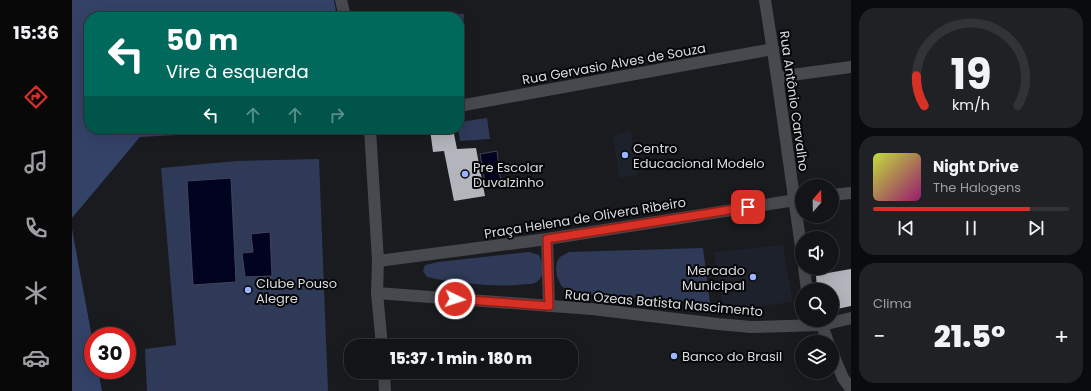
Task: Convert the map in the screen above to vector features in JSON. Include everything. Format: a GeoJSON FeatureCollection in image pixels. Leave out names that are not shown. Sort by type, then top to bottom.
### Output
{"type":"FeatureCollection","features":[{"type":"Feature","properties":{"kind":"street"},"geometry":{"type":"LineString","coordinates":[[341,0],[344,12]]}},
{"type":"Feature","properties":{"kind":"street","name":"Rua Antônio Carvalho"},"geometry":{"type":"LineString","coordinates":[[765,0],[795,182]]}},
{"type":"Feature","properties":{"kind":"street","name":"Rua Gervasio Alves de Souza"},"geometry":{"type":"LineString","coordinates":[[464,105],[773,49]]}},
{"type":"Feature","properties":{"kind":"street"},"geometry":{"type":"LineString","coordinates":[[777,77],[851,67]]}},
{"type":"Feature","properties":{"kind":"street"},"geometry":{"type":"LineString","coordinates":[[370,134],[378,261],[377,293],[381,339]]}},
{"type":"Feature","properties":{"kind":"street"},"geometry":{"type":"LineString","coordinates":[[839,194],[851,193]]}},
{"type":"Feature","properties":{"kind":"street","name":"Praça Helena de Olivera Ribeiro"},"geometry":{"type":"LineString","coordinates":[[378,261],[547,239],[795,199]]}},
{"type":"Feature","properties":{"kind":"street"},"geometry":{"type":"LineString","coordinates":[[547,239],[549,306]]}},
{"type":"Feature","properties":{"kind":"street","name":"Rua Ozeas Batista Nascimento"},"geometry":{"type":"LineString","coordinates":[[377,293],[592,309],[751,327],[795,324]]}},
{"type":"Feature","properties":{"kind":"street","name":"Rua Ozeas Batista Nascimento"},"geometry":{"type":"LineString","coordinates":[[839,320],[851,318]]}},
{"type":"Feature","properties":{"kind":"street"},"geometry":{"type":"LineString","coordinates":[[839,369],[843,378],[851,389]]}},
{"type":"Feature","properties":{"kind":"street"},"geometry":{"type":"LineString","coordinates":[[384,379],[385,391]]}},
{"type":"Feature","properties":{"kind":"shaded area"},"geometry":{"type":"Polygon","coordinates":[[[72,0],[334,0],[336,12],[84,12],[84,134],[194,134],[140,137],[72,218],[72,0]]]}},
{"type":"Feature","properties":{"kind":"shaded area"},"geometry":{"type":"Polygon","coordinates":[[[487,118],[490,139],[460,141],[459,134],[464,134],[464,121],[487,118]]]}},
{"type":"Feature","properties":{"kind":"shaded area","name":"Centro Educacional Modelo"},"geometry":{"type":"Polygon","coordinates":[[[631,131],[637,175],[619,178],[613,136],[631,131]]]}},
{"type":"Feature","properties":{"kind":"shaded area"},"geometry":{"type":"Polygon","coordinates":[[[497,151],[501,185],[486,187],[480,154],[497,151]]]}},
{"type":"Feature","properties":{"kind":"shaded area","name":"Clube Pouso Alegre"},"geometry":{"type":"Polygon","coordinates":[[[319,159],[328,391],[147,391],[145,349],[176,345],[161,168],[237,161],[319,159]]]}},
{"type":"Feature","properties":{"kind":"shaded area"},"geometry":{"type":"Polygon","coordinates":[[[231,178],[236,282],[193,285],[187,181],[231,178]]]}},
{"type":"Feature","properties":{"kind":"shaded area"},"geometry":{"type":"Polygon","coordinates":[[[72,229],[90,327],[84,327],[84,379],[100,379],[102,391],[72,391],[72,229]]]}},
{"type":"Feature","properties":{"kind":"shaded area"},"geometry":{"type":"Polygon","coordinates":[[[270,232],[272,276],[245,277],[242,253],[253,252],[251,234],[270,232]]]}},
{"type":"Feature","properties":{"kind":"shaded area","name":"Mercado Municipal"},"geometry":{"type":"Polygon","coordinates":[[[783,245],[793,302],[724,311],[714,252],[783,245]]]}},
{"type":"Feature","properties":{"kind":"shaded area"},"geometry":{"type":"Polygon","coordinates":[[[703,248],[710,303],[569,293],[561,285],[557,277],[557,262],[560,257],[569,252],[703,248]]]}},
{"type":"Feature","properties":{"kind":"shaded area"},"geometry":{"type":"Polygon","coordinates":[[[529,252],[539,255],[543,270],[541,278],[533,284],[502,286],[464,283],[427,277],[423,271],[425,265],[438,262],[529,252]]]}},
{"type":"Feature","properties":{"kind":"building","name":"Pre Escolar Duvalzinho"},"geometry":{"type":"Polygon","coordinates":[[[431,134],[454,134],[457,149],[476,148],[485,196],[454,201],[444,151],[433,152],[431,134]]]}},
{"type":"Feature","properties":{"kind":"building"},"geometry":{"type":"Polygon","coordinates":[[[851,269],[851,306],[839,309],[839,283],[817,283],[816,275],[839,275],[839,271],[851,269]]]}},
{"type":"Feature","properties":{"kind":"place","name":"Centro Educacional Modelo"},"geometry":{"type":"Point","coordinates":[625,155]}},
{"type":"Feature","properties":{"kind":"place","name":"Pre Escolar Duvalzinho"},"geometry":{"type":"Point","coordinates":[465,174]}},
{"type":"Feature","properties":{"kind":"place","name":"Mercado Municipal"},"geometry":{"type":"Point","coordinates":[753,277]}},
{"type":"Feature","properties":{"kind":"place","name":"Clube Pouso Alegre"},"geometry":{"type":"Point","coordinates":[248,290]}},
{"type":"Feature","properties":{"kind":"place","name":"Banco do Brasil"},"geometry":{"type":"Point","coordinates":[674,356]}},
{"type":"Feature","properties":{"kind":"route"},"geometry":{"type":"LineString","coordinates":[[455,299],[549,306],[547,239],[748,207]]}}]}
